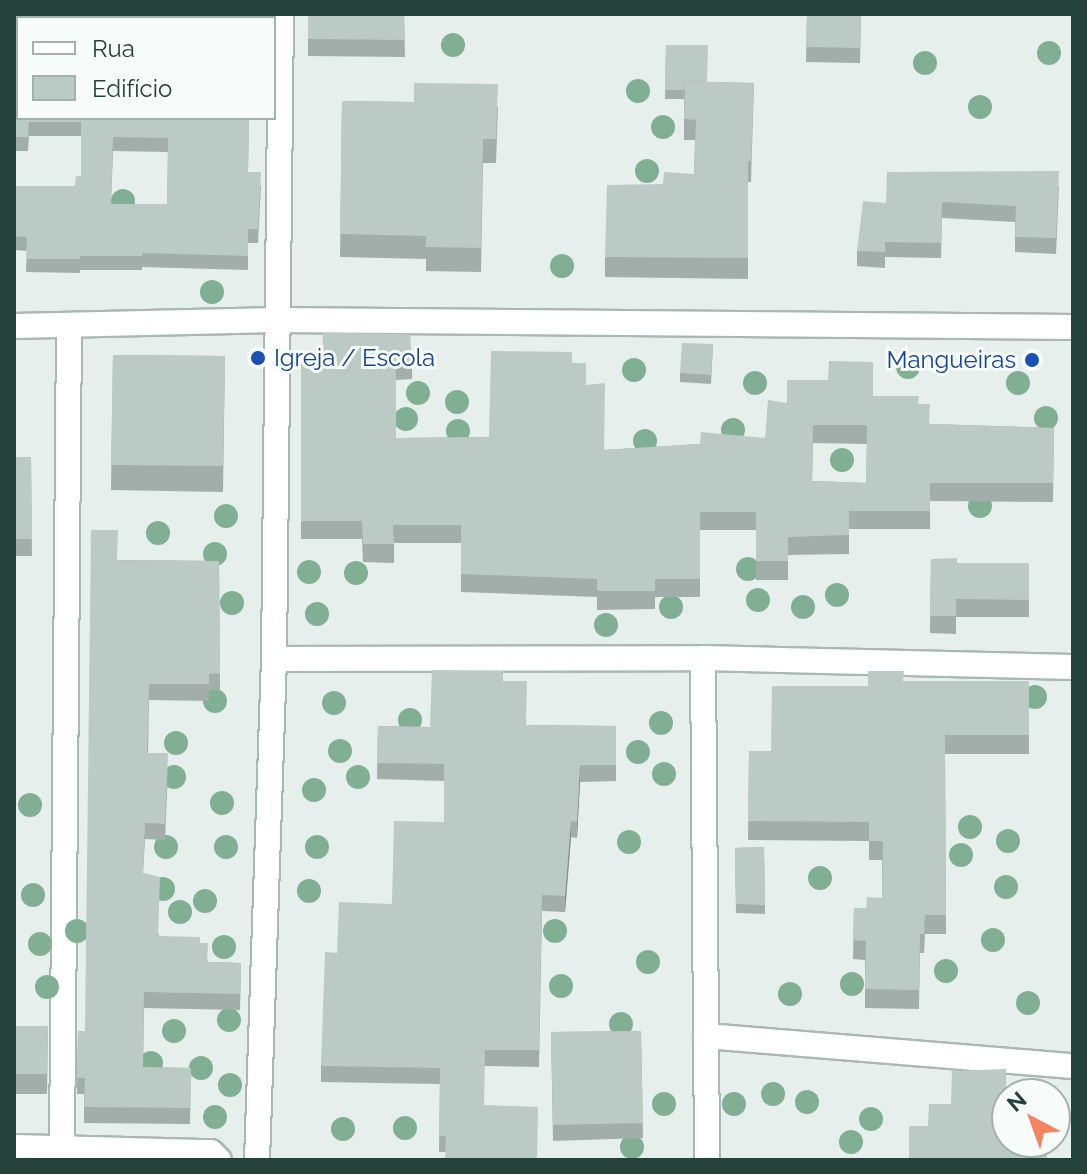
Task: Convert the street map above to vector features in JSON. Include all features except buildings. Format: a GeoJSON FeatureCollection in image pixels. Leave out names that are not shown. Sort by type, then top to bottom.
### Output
{"type":"FeatureCollection","features":[{"type":"Feature","properties":{"kind":"street"},"geometry":{"type":"LineString","coordinates":[[257,1160],[274,659],[281,14]]}},
{"type":"Feature","properties":{"kind":"street"},"geometry":{"type":"LineString","coordinates":[[14,326],[278,320],[1073,327]]}},
{"type":"Feature","properties":{"kind":"street"},"geometry":{"type":"LineString","coordinates":[[62,1146],[69,327]]}},
{"type":"Feature","properties":{"kind":"street"},"geometry":{"type":"LineString","coordinates":[[274,659],[703,658],[1073,667]]}},
{"type":"Feature","properties":{"kind":"street"},"geometry":{"type":"LineString","coordinates":[[703,658],[707,1160]]}},
{"type":"Feature","properties":{"kind":"street"},"geometry":{"type":"LineString","coordinates":[[706,1036],[1073,1066]]}},
{"type":"Feature","properties":{"kind":"street"},"geometry":{"type":"LineString","coordinates":[[14,1147],[211,1152],[219,1160]]}},
{"type":"Feature","properties":{"kind":"place","name":"Igreja / Escola"},"geometry":{"type":"Point","coordinates":[258,358]}},
{"type":"Feature","properties":{"kind":"place","name":"Mangueiras"},"geometry":{"type":"Point","coordinates":[1032,360]}}]}
